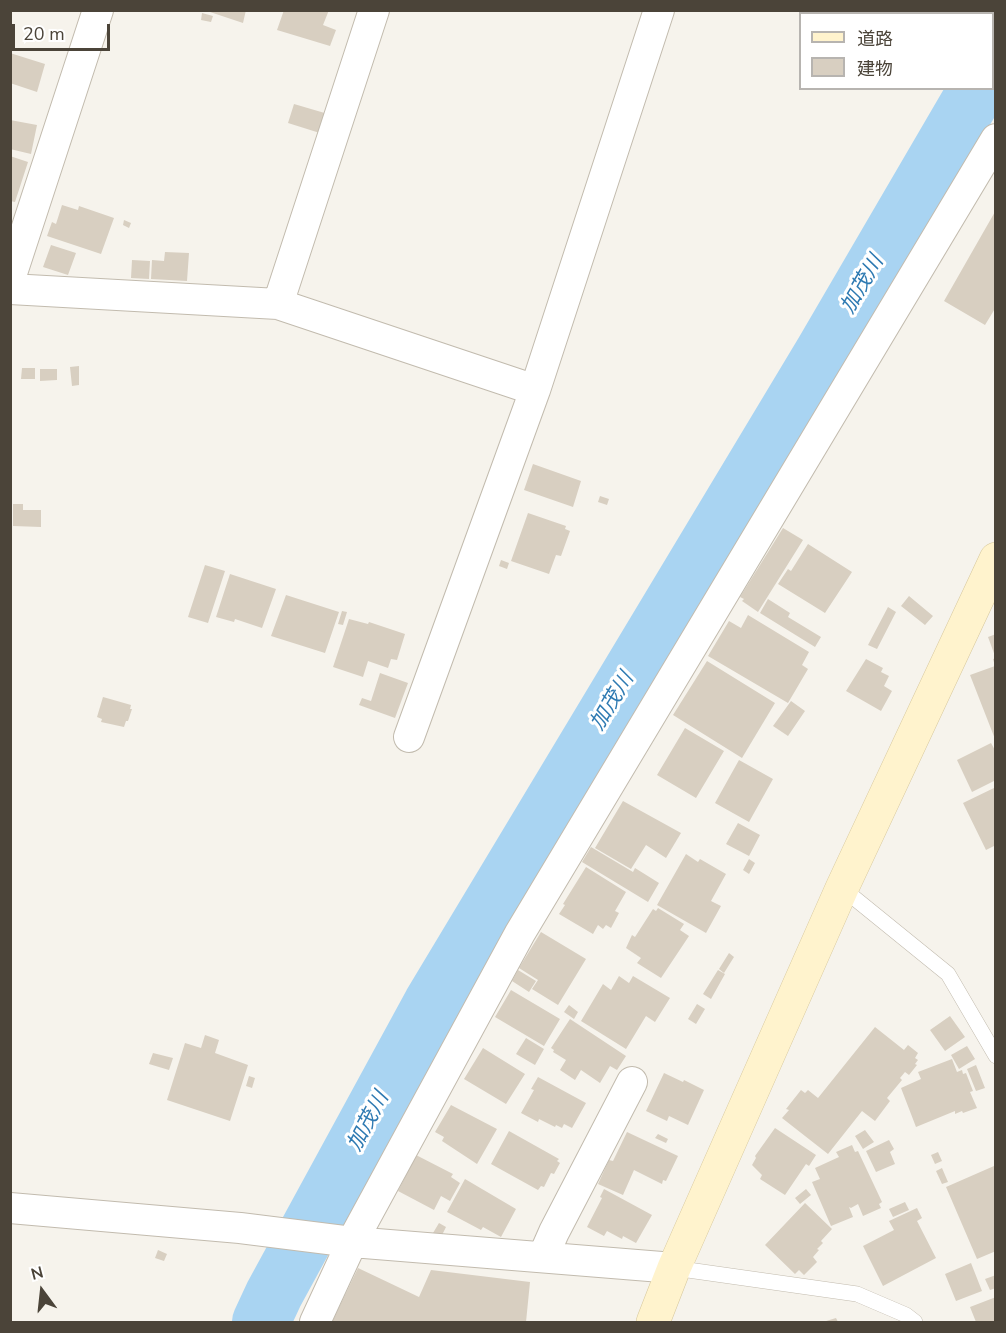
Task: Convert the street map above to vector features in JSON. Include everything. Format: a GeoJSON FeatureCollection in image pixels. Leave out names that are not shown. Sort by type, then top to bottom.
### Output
{"type":"FeatureCollection","features":[{"type":"Feature","properties":{"kind":"street"},"geometry":{"type":"LineString","coordinates":[[10,279],[98,10]]}},
{"type":"Feature","properties":{"kind":"street"},"geometry":{"type":"LineString","coordinates":[[278,304],[374,10]]}},
{"type":"Feature","properties":{"kind":"street"},"geometry":{"type":"LineString","coordinates":[[409,736],[535,390],[659,10]]}},
{"type":"Feature","properties":{"kind":"street"},"geometry":{"type":"LineString","coordinates":[[315,1323],[339,1240],[520,933],[996,139]]}},
{"type":"Feature","properties":{"kind":"street"},"geometry":{"type":"LineString","coordinates":[[10,290],[278,304],[535,390]]}},
{"type":"Feature","properties":{"kind":"street"},"geometry":{"type":"LineString","coordinates":[[653,1323],[674,1268],[842,888],[996,559]]}},
{"type":"Feature","properties":{"kind":"street"},"geometry":{"type":"LineString","coordinates":[[543,1257],[632,1083]]}},
{"type":"Feature","properties":{"kind":"street"},"geometry":{"type":"LineString","coordinates":[[10,1208],[240,1228],[339,1240],[674,1268]]}},
{"type":"Feature","properties":{"kind":"lane"},"geometry":{"type":"LineString","coordinates":[[842,888],[948,974],[996,1056]]}},
{"type":"Feature","properties":{"kind":"lane"},"geometry":{"type":"LineString","coordinates":[[674,1268],[857,1294],[906,1315],[915,1323]]}},
{"type":"Feature","properties":{"kind":"building"},"geometry":{"type":"Polygon","coordinates":[[[204,10],[246,10],[243,23],[204,10]]]}},
{"type":"Feature","properties":{"kind":"building"},"geometry":{"type":"Polygon","coordinates":[[[284,10],[329,10],[323,25],[336,30],[330,46],[277,30],[284,10]]]}},
{"type":"Feature","properties":{"kind":"building"},"geometry":{"type":"Polygon","coordinates":[[[202,13],[213,16],[211,22],[201,20],[202,13]]]}},
{"type":"Feature","properties":{"kind":"building"},"geometry":{"type":"Polygon","coordinates":[[[10,53],[45,64],[37,92],[10,83],[10,53]]]}},
{"type":"Feature","properties":{"kind":"building"},"geometry":{"type":"Polygon","coordinates":[[[294,104],[328,114],[323,134],[288,123],[294,104]]]}},
{"type":"Feature","properties":{"kind":"building"},"geometry":{"type":"Polygon","coordinates":[[[10,120],[37,125],[31,154],[10,149],[10,120]]]}},
{"type":"Feature","properties":{"kind":"building"},"geometry":{"type":"Polygon","coordinates":[[[10,156],[28,162],[15,202],[10,201],[10,156]]]}},
{"type":"Feature","properties":{"kind":"building"},"geometry":{"type":"Polygon","coordinates":[[[62,205],[78,210],[79,206],[114,218],[101,254],[47,236],[52,222],[56,224],[62,205]]]}},
{"type":"Feature","properties":{"kind":"building"},"geometry":{"type":"Polygon","coordinates":[[[996,210],[996,307],[985,325],[944,301],[996,210]]]}},
{"type":"Feature","properties":{"kind":"building"},"geometry":{"type":"Polygon","coordinates":[[[124,220],[131,223],[129,228],[123,225],[124,220]]]}},
{"type":"Feature","properties":{"kind":"building"},"geometry":{"type":"Polygon","coordinates":[[[51,245],[76,253],[68,275],[43,267],[51,245]]]}},
{"type":"Feature","properties":{"kind":"building"},"geometry":{"type":"Polygon","coordinates":[[[165,252],[189,253],[187,281],[151,279],[152,260],[164,261],[165,252]]]}},
{"type":"Feature","properties":{"kind":"building"},"geometry":{"type":"Polygon","coordinates":[[[132,260],[150,261],[149,279],[131,278],[132,260]]]}},
{"type":"Feature","properties":{"kind":"building"},"geometry":{"type":"Polygon","coordinates":[[[79,366],[79,385],[72,386],[70,367],[79,366]]]}},
{"type":"Feature","properties":{"kind":"building"},"geometry":{"type":"Polygon","coordinates":[[[22,368],[35,368],[35,379],[21,379],[22,368]]]}},
{"type":"Feature","properties":{"kind":"building"},"geometry":{"type":"Polygon","coordinates":[[[40,369],[57,369],[57,380],[40,381],[40,369]]]}},
{"type":"Feature","properties":{"kind":"building"},"geometry":{"type":"Polygon","coordinates":[[[533,464],[581,481],[573,507],[524,490],[533,464]]]}},
{"type":"Feature","properties":{"kind":"building"},"geometry":{"type":"Polygon","coordinates":[[[600,496],[609,499],[607,505],[598,502],[600,496]]]}},
{"type":"Feature","properties":{"kind":"building"},"geometry":{"type":"Polygon","coordinates":[[[13,504],[23,504],[23,510],[41,510],[41,527],[13,526],[13,504]]]}},
{"type":"Feature","properties":{"kind":"building"},"geometry":{"type":"Polygon","coordinates":[[[528,513],[566,526],[565,529],[570,531],[561,556],[556,555],[549,574],[511,561],[528,513]]]}},
{"type":"Feature","properties":{"kind":"building"},"geometry":{"type":"Polygon","coordinates":[[[783,528],[803,540],[758,612],[740,597],[783,528]]]}},
{"type":"Feature","properties":{"kind":"building"},"geometry":{"type":"Polygon","coordinates":[[[808,544],[852,572],[825,613],[778,584],[788,569],[791,571],[808,544]]]}},
{"type":"Feature","properties":{"kind":"building"},"geometry":{"type":"Polygon","coordinates":[[[501,560],[509,563],[507,569],[499,566],[501,560]]]}},
{"type":"Feature","properties":{"kind":"building"},"geometry":{"type":"Polygon","coordinates":[[[205,565],[225,571],[208,623],[188,617],[205,565]]]}},
{"type":"Feature","properties":{"kind":"building"},"geometry":{"type":"Polygon","coordinates":[[[230,574],[276,589],[262,628],[235,619],[234,622],[216,617],[230,574]]]}},
{"type":"Feature","properties":{"kind":"building"},"geometry":{"type":"Polygon","coordinates":[[[286,595],[339,612],[325,653],[271,636],[286,595]]]}},
{"type":"Feature","properties":{"kind":"building"},"geometry":{"type":"Polygon","coordinates":[[[909,596],[933,616],[925,625],[901,606],[909,596]]]}},
{"type":"Feature","properties":{"kind":"building"},"geometry":{"type":"Polygon","coordinates":[[[768,599],[790,613],[788,617],[821,637],[815,647],[760,613],[768,599]]]}},
{"type":"Feature","properties":{"kind":"building"},"geometry":{"type":"Polygon","coordinates":[[[888,607],[896,612],[877,649],[868,645],[888,607]]]}},
{"type":"Feature","properties":{"kind":"building"},"geometry":{"type":"Polygon","coordinates":[[[342,611],[347,612],[343,625],[338,624],[342,611]]]}},
{"type":"Feature","properties":{"kind":"building"},"geometry":{"type":"Polygon","coordinates":[[[748,615],[809,652],[802,665],[808,669],[788,703],[708,656],[729,621],[741,628],[748,615]]]}},
{"type":"Feature","properties":{"kind":"building"},"geometry":{"type":"Polygon","coordinates":[[[349,619],[368,624],[369,622],[405,634],[397,660],[391,659],[388,668],[368,661],[363,677],[333,667],[349,619]]]}},
{"type":"Feature","properties":{"kind":"building"},"geometry":{"type":"Polygon","coordinates":[[[996,634],[996,656],[995,656],[988,637],[996,634]]]}},
{"type":"Feature","properties":{"kind":"building"},"geometry":{"type":"Polygon","coordinates":[[[996,658],[995,739],[970,675],[995,666],[993,659],[996,658]]]}},
{"type":"Feature","properties":{"kind":"building"},"geometry":{"type":"Polygon","coordinates":[[[866,659],[883,668],[881,672],[889,676],[884,686],[892,691],[881,711],[846,691],[866,659]]]}},
{"type":"Feature","properties":{"kind":"building"},"geometry":{"type":"Polygon","coordinates":[[[707,661],[775,703],[742,758],[673,715],[707,661]]]}},
{"type":"Feature","properties":{"kind":"building"},"geometry":{"type":"Polygon","coordinates":[[[380,673],[408,683],[395,718],[359,705],[362,698],[371,701],[380,673]]]}},
{"type":"Feature","properties":{"kind":"building"},"geometry":{"type":"Polygon","coordinates":[[[103,697],[131,705],[130,709],[132,709],[124,727],[101,722],[102,719],[97,717],[103,697]]]}},
{"type":"Feature","properties":{"kind":"building"},"geometry":{"type":"Polygon","coordinates":[[[791,701],[805,711],[788,736],[773,726],[791,701]]]}},
{"type":"Feature","properties":{"kind":"building"},"geometry":{"type":"Polygon","coordinates":[[[685,728],[724,751],[696,798],[657,775],[685,728]]]}},
{"type":"Feature","properties":{"kind":"building"},"geometry":{"type":"Polygon","coordinates":[[[991,743],[996,752],[996,780],[972,792],[957,760],[991,743]]]}},
{"type":"Feature","properties":{"kind":"building"},"geometry":{"type":"Polygon","coordinates":[[[739,760],[773,779],[749,822],[715,803],[739,760]]]}},
{"type":"Feature","properties":{"kind":"building"},"geometry":{"type":"Polygon","coordinates":[[[996,787],[996,845],[986,850],[963,803],[996,787]]]}},
{"type":"Feature","properties":{"kind":"building"},"geometry":{"type":"Polygon","coordinates":[[[623,801],[681,833],[666,858],[646,845],[631,869],[595,848],[623,801]]]}},
{"type":"Feature","properties":{"kind":"building"},"geometry":{"type":"Polygon","coordinates":[[[738,823],[760,835],[749,856],[726,844],[738,823]]]}},
{"type":"Feature","properties":{"kind":"building"},"geometry":{"type":"Polygon","coordinates":[[[591,847],[633,872],[635,868],[659,883],[648,902],[582,862],[591,847]]]}},
{"type":"Feature","properties":{"kind":"building"},"geometry":{"type":"Polygon","coordinates":[[[686,854],[726,874],[711,901],[721,906],[706,933],[657,905],[686,854]]]}},
{"type":"Feature","properties":{"kind":"building"},"geometry":{"type":"Polygon","coordinates":[[[749,859],[755,863],[749,874],[743,870],[749,859]]]}},
{"type":"Feature","properties":{"kind":"building"},"geometry":{"type":"Polygon","coordinates":[[[586,867],[626,892],[615,911],[619,913],[611,928],[606,925],[603,929],[598,925],[593,934],[559,914],[586,867]]]}},
{"type":"Feature","properties":{"kind":"building"},"geometry":{"type":"Polygon","coordinates":[[[658,908],[684,924],[680,930],[689,936],[661,978],[637,963],[641,958],[626,948],[632,935],[635,937],[653,909],[656,911],[658,908]]]}},
{"type":"Feature","properties":{"kind":"building"},"geometry":{"type":"Polygon","coordinates":[[[541,932],[586,959],[558,1005],[532,989],[538,980],[519,968],[541,932]]]}},
{"type":"Feature","properties":{"kind":"building"},"geometry":{"type":"Polygon","coordinates":[[[729,953],[734,957],[724,973],[719,969],[729,953]]]}},
{"type":"Feature","properties":{"kind":"building"},"geometry":{"type":"Polygon","coordinates":[[[518,970],[536,981],[529,992],[512,981],[518,970]]]}},
{"type":"Feature","properties":{"kind":"building"},"geometry":{"type":"Polygon","coordinates":[[[718,970],[725,974],[711,999],[703,994],[718,970]]]}},
{"type":"Feature","properties":{"kind":"building"},"geometry":{"type":"Polygon","coordinates":[[[619,976],[629,983],[633,976],[670,998],[655,1022],[646,1016],[626,1049],[581,1021],[603,984],[611,990],[619,976]]]}},
{"type":"Feature","properties":{"kind":"building"},"geometry":{"type":"Polygon","coordinates":[[[511,990],[560,1019],[544,1046],[495,1017],[511,990]]]}},
{"type":"Feature","properties":{"kind":"building"},"geometry":{"type":"Polygon","coordinates":[[[697,1004],[705,1009],[696,1024],[688,1019],[697,1004]]]}},
{"type":"Feature","properties":{"kind":"building"},"geometry":{"type":"Polygon","coordinates":[[[569,1005],[578,1012],[574,1019],[564,1012],[569,1005]]]}},
{"type":"Feature","properties":{"kind":"building"},"geometry":{"type":"Polygon","coordinates":[[[950,1016],[965,1037],[945,1051],[930,1030],[950,1016]]]}},
{"type":"Feature","properties":{"kind":"building"},"geometry":{"type":"Polygon","coordinates":[[[570,1019],[626,1056],[617,1070],[610,1066],[600,1083],[581,1070],[575,1080],[560,1070],[566,1060],[553,1052],[551,1048],[570,1019]]]}},
{"type":"Feature","properties":{"kind":"building"},"geometry":{"type":"Polygon","coordinates":[[[875,1027],[904,1050],[908,1045],[918,1053],[915,1058],[918,1060],[915,1064],[917,1065],[909,1075],[905,1072],[900,1078],[902,1080],[887,1098],[890,1101],[875,1121],[862,1111],[828,1154],[782,1118],[801,1090],[805,1093],[808,1090],[818,1098],[875,1027]]]}},
{"type":"Feature","properties":{"kind":"building"},"geometry":{"type":"Polygon","coordinates":[[[205,1035],[219,1040],[215,1053],[248,1065],[230,1121],[167,1100],[185,1043],[201,1048],[205,1035]]]}},
{"type":"Feature","properties":{"kind":"building"},"geometry":{"type":"Polygon","coordinates":[[[526,1038],[544,1049],[535,1065],[516,1054],[526,1038]]]}},
{"type":"Feature","properties":{"kind":"building"},"geometry":{"type":"Polygon","coordinates":[[[967,1046],[975,1059],[959,1069],[951,1055],[967,1046]]]}},
{"type":"Feature","properties":{"kind":"building"},"geometry":{"type":"Polygon","coordinates":[[[483,1048],[525,1074],[506,1104],[464,1079],[483,1048]]]}},
{"type":"Feature","properties":{"kind":"building"},"geometry":{"type":"Polygon","coordinates":[[[153,1053],[173,1058],[169,1070],[149,1064],[153,1053]]]}},
{"type":"Feature","properties":{"kind":"building"},"geometry":{"type":"Polygon","coordinates":[[[952,1059],[957,1072],[962,1070],[963,1074],[966,1073],[973,1091],[970,1092],[977,1108],[963,1113],[962,1111],[955,1114],[955,1111],[916,1127],[901,1088],[921,1079],[918,1072],[952,1059]]]}},
{"type":"Feature","properties":{"kind":"building"},"geometry":{"type":"Polygon","coordinates":[[[976,1065],[985,1088],[976,1091],[967,1069],[976,1065]]]}},
{"type":"Feature","properties":{"kind":"building"},"geometry":{"type":"Polygon","coordinates":[[[664,1073],[704,1090],[688,1125],[669,1116],[667,1121],[646,1111],[664,1073]]]}},
{"type":"Feature","properties":{"kind":"building"},"geometry":{"type":"Polygon","coordinates":[[[249,1076],[255,1078],[252,1088],[246,1086],[249,1076]]]}},
{"type":"Feature","properties":{"kind":"building"},"geometry":{"type":"Polygon","coordinates":[[[538,1077],[586,1103],[572,1128],[564,1124],[562,1128],[556,1125],[555,1127],[539,1119],[538,1122],[521,1113],[534,1090],[531,1089],[538,1077]]]}},
{"type":"Feature","properties":{"kind":"building"},"geometry":{"type":"Polygon","coordinates":[[[451,1105],[497,1129],[477,1164],[442,1141],[444,1137],[435,1132],[451,1105]]]}},
{"type":"Feature","properties":{"kind":"building"},"geometry":{"type":"Polygon","coordinates":[[[775,1128],[816,1155],[809,1166],[806,1164],[785,1195],[760,1179],[762,1175],[752,1165],[755,1156],[775,1128]]]}},
{"type":"Feature","properties":{"kind":"building"},"geometry":{"type":"Polygon","coordinates":[[[865,1130],[874,1142],[863,1149],[855,1136],[865,1130]]]}},
{"type":"Feature","properties":{"kind":"building"},"geometry":{"type":"Polygon","coordinates":[[[509,1131],[559,1159],[557,1161],[560,1163],[554,1174],[551,1173],[544,1187],[541,1186],[538,1190],[491,1164],[509,1131]]]}},
{"type":"Feature","properties":{"kind":"building"},"geometry":{"type":"Polygon","coordinates":[[[627,1132],[678,1156],[666,1181],[663,1180],[662,1184],[634,1170],[623,1195],[598,1184],[609,1160],[613,1161],[627,1132]]]}},
{"type":"Feature","properties":{"kind":"building"},"geometry":{"type":"Polygon","coordinates":[[[658,1134],[668,1139],[666,1143],[655,1138],[658,1134]]]}},
{"type":"Feature","properties":{"kind":"building"},"geometry":{"type":"Polygon","coordinates":[[[889,1140],[894,1149],[890,1152],[895,1164],[876,1172],[866,1151],[889,1140]]]}},
{"type":"Feature","properties":{"kind":"building"},"geometry":{"type":"Polygon","coordinates":[[[852,1145],[855,1152],[858,1151],[882,1202],[879,1204],[881,1208],[863,1216],[858,1204],[849,1207],[853,1217],[831,1226],[812,1182],[820,1179],[815,1168],[839,1157],[836,1152],[852,1145]]]}},
{"type":"Feature","properties":{"kind":"building"},"geometry":{"type":"Polygon","coordinates":[[[938,1152],[942,1161],[935,1164],[931,1155],[938,1152]]]}},
{"type":"Feature","properties":{"kind":"building"},"geometry":{"type":"Polygon","coordinates":[[[416,1155],[453,1174],[451,1177],[460,1183],[450,1201],[441,1196],[434,1210],[398,1191],[416,1155]]]}},
{"type":"Feature","properties":{"kind":"building"},"geometry":{"type":"Polygon","coordinates":[[[994,1166],[996,1251],[977,1259],[946,1187],[994,1166]]]}},
{"type":"Feature","properties":{"kind":"building"},"geometry":{"type":"Polygon","coordinates":[[[942,1168],[948,1182],[942,1184],[936,1171],[942,1168]]]}},
{"type":"Feature","properties":{"kind":"building"},"geometry":{"type":"Polygon","coordinates":[[[465,1179],[516,1209],[501,1237],[483,1227],[481,1230],[447,1212],[465,1179]]]}},
{"type":"Feature","properties":{"kind":"building"},"geometry":{"type":"Polygon","coordinates":[[[604,1189],[652,1215],[636,1243],[607,1231],[604,1236],[587,1227],[602,1198],[600,1197],[604,1189]]]}},
{"type":"Feature","properties":{"kind":"building"},"geometry":{"type":"Polygon","coordinates":[[[806,1189],[811,1195],[800,1204],[795,1198],[806,1189]]]}},
{"type":"Feature","properties":{"kind":"building"},"geometry":{"type":"Polygon","coordinates":[[[905,1202],[909,1210],[893,1217],[889,1209],[905,1202]]]}},
{"type":"Feature","properties":{"kind":"building"},"geometry":{"type":"Polygon","coordinates":[[[805,1203],[832,1229],[821,1241],[823,1243],[813,1257],[817,1262],[804,1275],[799,1270],[795,1274],[765,1245],[805,1203]]]}},
{"type":"Feature","properties":{"kind":"building"},"geometry":{"type":"Polygon","coordinates":[[[917,1208],[922,1218],[917,1221],[936,1258],[883,1286],[863,1246],[894,1230],[889,1221],[917,1208]]]}},
{"type":"Feature","properties":{"kind":"building"},"geometry":{"type":"Polygon","coordinates":[[[439,1223],[446,1227],[441,1237],[433,1233],[439,1223]]]}},
{"type":"Feature","properties":{"kind":"building"},"geometry":{"type":"Polygon","coordinates":[[[158,1250],[167,1254],[164,1261],[155,1258],[158,1250]]]}},
{"type":"Feature","properties":{"kind":"building"},"geometry":{"type":"Polygon","coordinates":[[[971,1263],[982,1291],[956,1301],[945,1274],[971,1263]]]}},
{"type":"Feature","properties":{"kind":"building"},"geometry":{"type":"Polygon","coordinates":[[[358,1268],[419,1297],[431,1270],[530,1282],[526,1322],[332,1322],[358,1268]]]}},
{"type":"Feature","properties":{"kind":"building"},"geometry":{"type":"Polygon","coordinates":[[[996,1275],[996,1288],[990,1290],[985,1279],[996,1275]]]}},
{"type":"Feature","properties":{"kind":"building"},"geometry":{"type":"Polygon","coordinates":[[[996,1297],[996,1322],[976,1322],[970,1307],[996,1297]]]}},
{"type":"Feature","properties":{"kind":"building"},"geometry":{"type":"Polygon","coordinates":[[[836,1318],[838,1322],[823,1322],[836,1318]]]}},
{"type":"Feature","properties":{"kind":"waterway","name":"加茂川"},"geometry":{"type":"LineString","coordinates":[[261,1322],[274,1294],[432,1004],[824,352],[977,90]]}}]}
